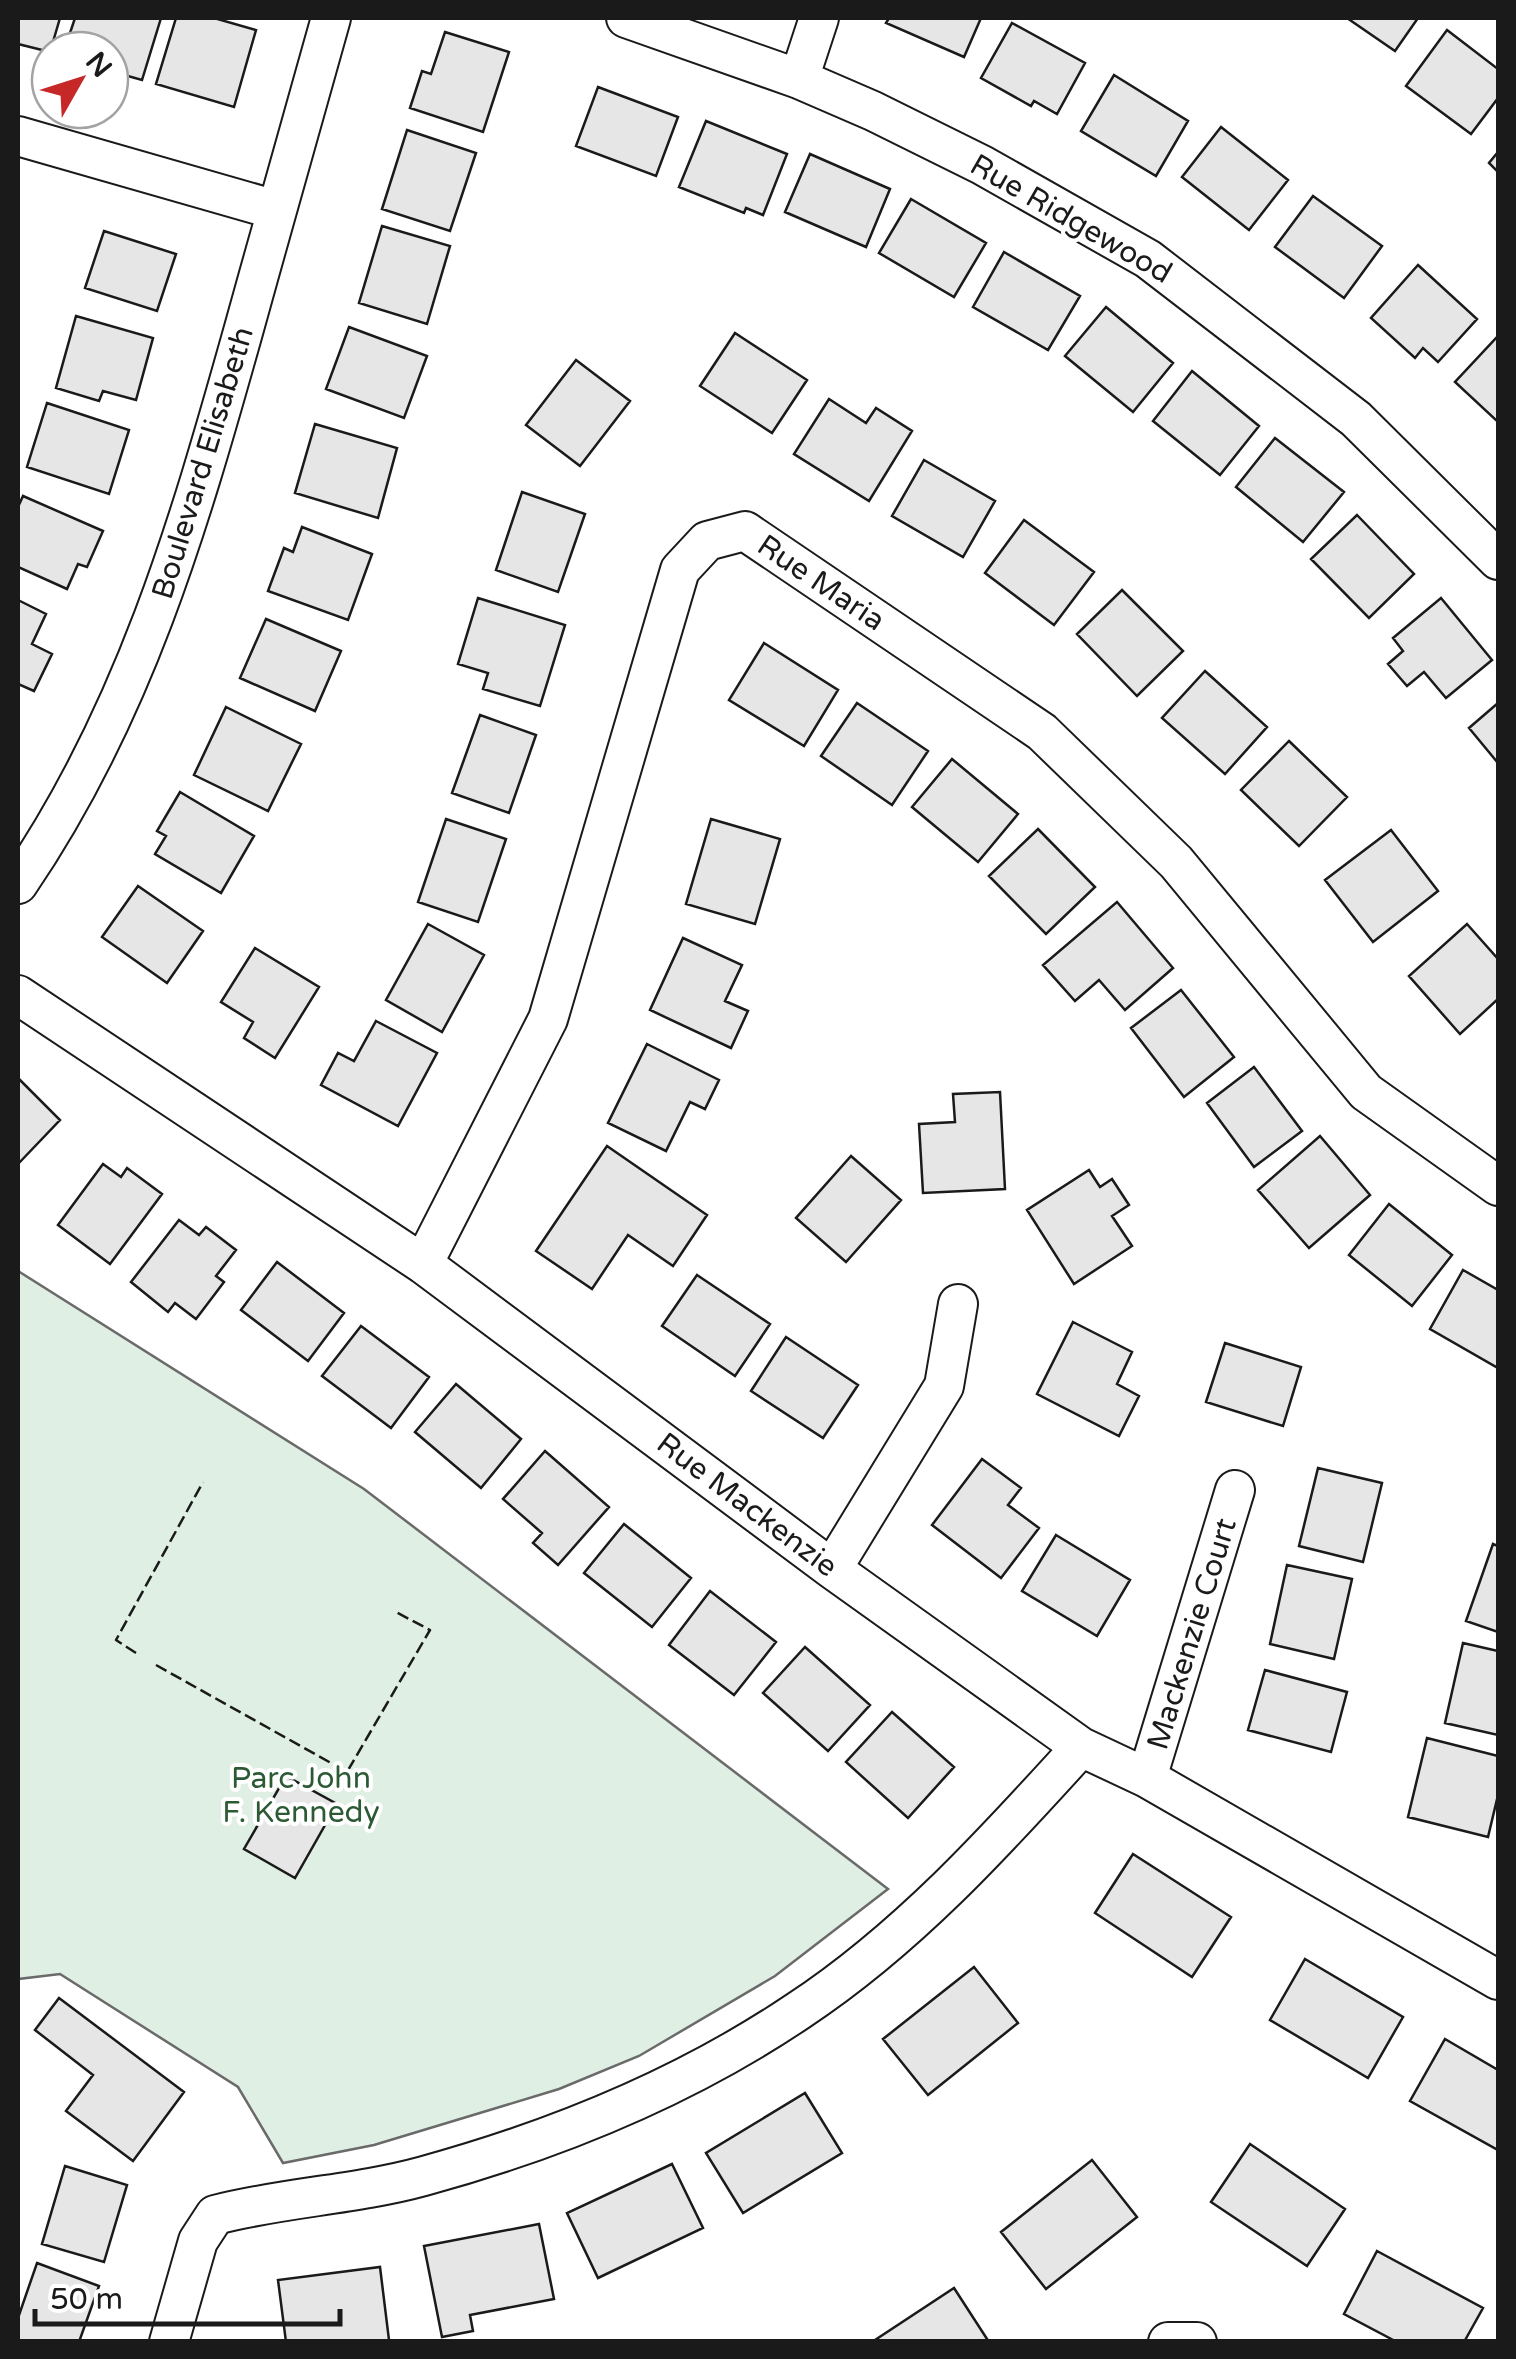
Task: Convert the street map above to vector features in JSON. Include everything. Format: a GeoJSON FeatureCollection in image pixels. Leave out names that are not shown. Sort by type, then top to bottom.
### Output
{"type":"FeatureCollection","features":[{"type":"Feature","properties":{"kind":"street","name":"Boulevard Elisabeth"},"geometry":{"type":"LineString","coordinates":[[18,884],[108,730],[160,608],[195,502],[332,18]]}},
{"type":"Feature","properties":{"kind":"street","name":"Rue Ridgewood"},"geometry":{"type":"LineString","coordinates":[[626,18],[799,79],[938,143],[1148,258],[1356,419],[1498,560]]}},
{"type":"Feature","properties":{"kind":"street"},"geometry":{"type":"LineString","coordinates":[[799,79],[819,18]]}},
{"type":"Feature","properties":{"kind":"street"},"geometry":{"type":"LineString","coordinates":[[18,136],[276,210]]}},
{"type":"Feature","properties":{"kind":"street","name":"Rue Maria"},"geometry":{"type":"LineString","coordinates":[[423,1264],[548,1019],[680,570],[707,541],[745,532],[1042,732],[1176,862],[1366,1092],[1498,1186]]}},
{"type":"Feature","properties":{"kind":"street","name":"Rue Mackenzie"},"geometry":{"type":"LineString","coordinates":[[18,995],[423,1264],[832,1569],[1081,1746],[1147,1778],[1498,1980]]}},
{"type":"Feature","properties":{"kind":"street"},"geometry":{"type":"LineString","coordinates":[[832,1569],[944,1386],[958,1304]]}},
{"type":"Feature","properties":{"kind":"street","name":"Mackenzie Court"},"geometry":{"type":"LineString","coordinates":[[1147,1778],[1235,1490]]}},
{"type":"Feature","properties":{"kind":"street"},"geometry":{"type":"LineString","coordinates":[[169,2342],[198,2241],[215,2215],[248,2206],[362,2192],[527,2146],[717,2060],[800,2010],[870,1956],[996,1841],[1081,1746]]}},
{"type":"Feature","properties":{"kind":"street"},"geometry":{"type":"LineString","coordinates":[[1168,2342],[1197,2342]]}},
{"type":"Feature","properties":{"kind":"green space","name":"Parc John F. Kennedy"},"geometry":{"type":"Polygon","coordinates":[[[18,1271],[364,1489],[888,1889],[775,1976],[639,2056],[559,2089],[374,2145],[283,2163],[238,2087],[60,1974],[18,1979],[18,1271]]]}},
{"type":"Feature","properties":{"kind":"building"},"geometry":{"type":"Polygon","coordinates":[[[18,18],[60,18],[56,30],[30,30],[30,47],[18,44],[18,18]]]}},
{"type":"Feature","properties":{"kind":"building"},"geometry":{"type":"Polygon","coordinates":[[[75,18],[161,18],[142,80],[130,77],[130,30],[71,30],[75,18]]]}},
{"type":"Feature","properties":{"kind":"building"},"geometry":{"type":"Polygon","coordinates":[[[176,18],[214,18],[256,30],[234,107],[156,84],[176,18]]]}},
{"type":"Feature","properties":{"kind":"building"},"geometry":{"type":"Polygon","coordinates":[[[889,18],[981,18],[964,57],[886,23],[889,18]]]}},
{"type":"Feature","properties":{"kind":"building"},"geometry":{"type":"Polygon","coordinates":[[[1347,18],[1418,18],[1395,51],[1347,18]]]}},
{"type":"Feature","properties":{"kind":"building"},"geometry":{"type":"Polygon","coordinates":[[[1012,23],[1085,63],[1057,114],[1034,101],[1031,106],[981,78],[1012,23]]]}},
{"type":"Feature","properties":{"kind":"building"},"geometry":{"type":"Polygon","coordinates":[[[1447,30],[1498,69],[1498,98],[1471,134],[1406,86],[1447,30]]]}},
{"type":"Feature","properties":{"kind":"building"},"geometry":{"type":"Polygon","coordinates":[[[445,32],[509,52],[483,132],[410,108],[422,71],[431,74],[445,32]]]}},
{"type":"Feature","properties":{"kind":"building"},"geometry":{"type":"Polygon","coordinates":[[[1114,75],[1188,121],[1156,176],[1081,131],[1114,75]]]}},
{"type":"Feature","properties":{"kind":"building"},"geometry":{"type":"Polygon","coordinates":[[[598,87],[678,117],[656,176],[576,146],[598,87]]]}},
{"type":"Feature","properties":{"kind":"building"},"geometry":{"type":"Polygon","coordinates":[[[706,121],[787,154],[763,215],[746,208],[744,213],[679,187],[706,121]]]}},
{"type":"Feature","properties":{"kind":"building"},"geometry":{"type":"Polygon","coordinates":[[[1221,127],[1288,180],[1249,230],[1182,177],[1221,127]]]}},
{"type":"Feature","properties":{"kind":"building"},"geometry":{"type":"Polygon","coordinates":[[[407,130],[476,153],[450,231],[382,209],[407,130]]]}},
{"type":"Feature","properties":{"kind":"building"},"geometry":{"type":"Polygon","coordinates":[[[1498,152],[1498,172],[1489,163],[1498,152]]]}},
{"type":"Feature","properties":{"kind":"building"},"geometry":{"type":"Polygon","coordinates":[[[810,154],[890,189],[866,247],[785,212],[810,154]]]}},
{"type":"Feature","properties":{"kind":"building"},"geometry":{"type":"Polygon","coordinates":[[[1313,196],[1382,246],[1344,298],[1275,247],[1313,196]]]}},
{"type":"Feature","properties":{"kind":"building"},"geometry":{"type":"Polygon","coordinates":[[[911,199],[986,243],[954,297],[879,253],[911,199]]]}},
{"type":"Feature","properties":{"kind":"building"},"geometry":{"type":"Polygon","coordinates":[[[382,226],[450,246],[427,324],[359,303],[382,226]]]}},
{"type":"Feature","properties":{"kind":"building"},"geometry":{"type":"Polygon","coordinates":[[[104,231],[176,254],[157,311],[85,288],[104,231]]]}},
{"type":"Feature","properties":{"kind":"building"},"geometry":{"type":"Polygon","coordinates":[[[1004,252],[1080,296],[1048,350],[973,307],[1004,252]]]}},
{"type":"Feature","properties":{"kind":"building"},"geometry":{"type":"Polygon","coordinates":[[[1418,265],[1477,319],[1438,362],[1423,348],[1415,358],[1371,318],[1418,265]]]}},
{"type":"Feature","properties":{"kind":"building"},"geometry":{"type":"Polygon","coordinates":[[[1106,307],[1173,363],[1133,412],[1065,356],[1106,307]]]}},
{"type":"Feature","properties":{"kind":"building"},"geometry":{"type":"Polygon","coordinates":[[[76,316],[153,338],[136,400],[103,391],[99,401],[56,388],[76,316]]]}},
{"type":"Feature","properties":{"kind":"building"},"geometry":{"type":"Polygon","coordinates":[[[349,327],[427,356],[404,418],[326,389],[349,327]]]}},
{"type":"Feature","properties":{"kind":"building"},"geometry":{"type":"Polygon","coordinates":[[[735,333],[807,380],[772,433],[700,386],[735,333]]]}},
{"type":"Feature","properties":{"kind":"building"},"geometry":{"type":"Polygon","coordinates":[[[1498,336],[1498,422],[1455,382],[1498,336]]]}},
{"type":"Feature","properties":{"kind":"building"},"geometry":{"type":"Polygon","coordinates":[[[576,360],[630,401],[580,466],[526,425],[576,360]]]}},
{"type":"Feature","properties":{"kind":"building"},"geometry":{"type":"Polygon","coordinates":[[[1192,371],[1259,426],[1220,475],[1153,421],[1192,371]]]}},
{"type":"Feature","properties":{"kind":"building"},"geometry":{"type":"Polygon","coordinates":[[[829,399],[866,423],[876,408],[912,431],[869,501],[794,454],[829,399]]]}},
{"type":"Feature","properties":{"kind":"building"},"geometry":{"type":"Polygon","coordinates":[[[47,403],[129,430],[109,494],[27,467],[47,403]]]}},
{"type":"Feature","properties":{"kind":"building"},"geometry":{"type":"Polygon","coordinates":[[[315,424],[397,448],[378,518],[295,493],[315,424]]]}},
{"type":"Feature","properties":{"kind":"building"},"geometry":{"type":"Polygon","coordinates":[[[1275,438],[1344,492],[1303,542],[1236,487],[1275,438]]]}},
{"type":"Feature","properties":{"kind":"building"},"geometry":{"type":"Polygon","coordinates":[[[924,460],[995,501],[963,557],[892,516],[924,460]]]}},
{"type":"Feature","properties":{"kind":"building"},"geometry":{"type":"Polygon","coordinates":[[[522,492],[585,514],[558,592],[496,570],[522,492]]]}},
{"type":"Feature","properties":{"kind":"building"},"geometry":{"type":"Polygon","coordinates":[[[23,496],[103,531],[87,567],[78,564],[67,589],[18,567],[18,507],[23,496]]]}},
{"type":"Feature","properties":{"kind":"building"},"geometry":{"type":"Polygon","coordinates":[[[1357,515],[1414,574],[1369,618],[1311,559],[1357,515]]]}},
{"type":"Feature","properties":{"kind":"building"},"geometry":{"type":"Polygon","coordinates":[[[1024,520],[1094,572],[1054,625],[985,573],[1024,520]]]}},
{"type":"Feature","properties":{"kind":"building"},"geometry":{"type":"Polygon","coordinates":[[[302,527],[372,554],[348,620],[268,591],[284,548],[293,552],[302,527]]]}},
{"type":"Feature","properties":{"kind":"building"},"geometry":{"type":"Polygon","coordinates":[[[1122,590],[1183,651],[1137,696],[1077,634],[1122,590]]]}},
{"type":"Feature","properties":{"kind":"building"},"geometry":{"type":"Polygon","coordinates":[[[478,598],[565,625],[540,706],[483,689],[488,673],[458,664],[478,598]]]}},
{"type":"Feature","properties":{"kind":"building"},"geometry":{"type":"Polygon","coordinates":[[[1441,598],[1492,660],[1446,698],[1424,672],[1407,686],[1388,664],[1403,651],[1393,638],[1441,598]]]}},
{"type":"Feature","properties":{"kind":"building"},"geometry":{"type":"Polygon","coordinates":[[[18,600],[46,614],[32,644],[52,654],[34,691],[18,684],[18,600]]]}},
{"type":"Feature","properties":{"kind":"building"},"geometry":{"type":"Polygon","coordinates":[[[266,619],[341,651],[315,711],[240,678],[266,619]]]}},
{"type":"Feature","properties":{"kind":"building"},"geometry":{"type":"Polygon","coordinates":[[[764,643],[838,690],[804,746],[729,700],[764,643]]]}},
{"type":"Feature","properties":{"kind":"building"},"geometry":{"type":"Polygon","coordinates":[[[1205,671],[1267,727],[1225,774],[1162,718],[1205,671]]]}},
{"type":"Feature","properties":{"kind":"building"},"geometry":{"type":"Polygon","coordinates":[[[857,703],[928,751],[892,805],[821,756],[857,703]]]}},
{"type":"Feature","properties":{"kind":"building"},"geometry":{"type":"Polygon","coordinates":[[[1498,703],[1498,763],[1469,728],[1498,703]]]}},
{"type":"Feature","properties":{"kind":"building"},"geometry":{"type":"Polygon","coordinates":[[[226,707],[301,744],[268,811],[194,775],[226,707]]]}},
{"type":"Feature","properties":{"kind":"building"},"geometry":{"type":"Polygon","coordinates":[[[480,715],[536,735],[509,813],[452,793],[480,715]]]}},
{"type":"Feature","properties":{"kind":"building"},"geometry":{"type":"Polygon","coordinates":[[[1289,741],[1347,797],[1299,846],[1241,790],[1289,741]]]}},
{"type":"Feature","properties":{"kind":"building"},"geometry":{"type":"Polygon","coordinates":[[[952,759],[1018,814],[978,862],[912,807],[952,759]]]}},
{"type":"Feature","properties":{"kind":"building"},"geometry":{"type":"Polygon","coordinates":[[[180,792],[254,836],[221,893],[155,854],[166,836],[157,831],[180,792]]]}},
{"type":"Feature","properties":{"kind":"building"},"geometry":{"type":"Polygon","coordinates":[[[446,819],[506,839],[478,922],[418,902],[446,819]]]}},
{"type":"Feature","properties":{"kind":"building"},"geometry":{"type":"Polygon","coordinates":[[[711,819],[780,839],[755,924],[686,904],[711,819]]]}},
{"type":"Feature","properties":{"kind":"building"},"geometry":{"type":"Polygon","coordinates":[[[1038,829],[1095,887],[1046,934],[989,876],[1038,829]]]}},
{"type":"Feature","properties":{"kind":"building"},"geometry":{"type":"Polygon","coordinates":[[[1391,830],[1438,891],[1373,942],[1325,880],[1391,830]]]}},
{"type":"Feature","properties":{"kind":"building"},"geometry":{"type":"Polygon","coordinates":[[[138,886],[203,931],[167,983],[102,937],[138,886]]]}},
{"type":"Feature","properties":{"kind":"building"},"geometry":{"type":"Polygon","coordinates":[[[1117,902],[1173,968],[1125,1010],[1099,980],[1075,1001],[1043,965],[1117,902]]]}},
{"type":"Feature","properties":{"kind":"building"},"geometry":{"type":"Polygon","coordinates":[[[428,924],[484,955],[442,1032],[386,1000],[428,924]]]}},
{"type":"Feature","properties":{"kind":"building"},"geometry":{"type":"Polygon","coordinates":[[[1467,924],[1498,959],[1498,999],[1460,1034],[1409,976],[1467,924]]]}},
{"type":"Feature","properties":{"kind":"building"},"geometry":{"type":"Polygon","coordinates":[[[683,938],[742,965],[725,1001],[748,1011],[731,1048],[650,1010],[683,938]]]}},
{"type":"Feature","properties":{"kind":"building"},"geometry":{"type":"Polygon","coordinates":[[[255,948],[319,987],[275,1058],[244,1038],[253,1022],[221,1002],[255,948]]]}},
{"type":"Feature","properties":{"kind":"building"},"geometry":{"type":"Polygon","coordinates":[[[1181,990],[1234,1057],[1184,1097],[1131,1028],[1181,990]]]}},
{"type":"Feature","properties":{"kind":"building"},"geometry":{"type":"Polygon","coordinates":[[[376,1021],[437,1053],[398,1126],[321,1085],[338,1053],[354,1061],[376,1021]]]}},
{"type":"Feature","properties":{"kind":"building"},"geometry":{"type":"Polygon","coordinates":[[[647,1044],[719,1080],[705,1109],[690,1102],[666,1151],[608,1123],[647,1044]]]}},
{"type":"Feature","properties":{"kind":"building"},"geometry":{"type":"Polygon","coordinates":[[[1254,1067],[1302,1131],[1254,1167],[1207,1103],[1254,1067]]]}},
{"type":"Feature","properties":{"kind":"building"},"geometry":{"type":"Polygon","coordinates":[[[18,1078],[60,1120],[18,1164],[18,1078]]]}},
{"type":"Feature","properties":{"kind":"building"},"geometry":{"type":"Polygon","coordinates":[[[1000,1092],[1005,1189],[923,1193],[919,1124],[955,1122],[953,1094],[1000,1092]]]}},
{"type":"Feature","properties":{"kind":"building"},"geometry":{"type":"Polygon","coordinates":[[[1320,1136],[1370,1195],[1309,1248],[1258,1190],[1320,1136]]]}},
{"type":"Feature","properties":{"kind":"building"},"geometry":{"type":"Polygon","coordinates":[[[607,1146],[707,1215],[673,1266],[628,1235],[592,1289],[536,1251],[607,1146]]]}},
{"type":"Feature","properties":{"kind":"building"},"geometry":{"type":"Polygon","coordinates":[[[851,1156],[901,1200],[846,1262],[796,1218],[851,1156]]]}},
{"type":"Feature","properties":{"kind":"building"},"geometry":{"type":"Polygon","coordinates":[[[103,1164],[121,1177],[127,1168],[162,1194],[110,1264],[58,1225],[103,1164]]]}},
{"type":"Feature","properties":{"kind":"building"},"geometry":{"type":"Polygon","coordinates":[[[1089,1170],[1100,1187],[1112,1179],[1129,1205],[1112,1216],[1132,1246],[1074,1284],[1027,1210],[1089,1170]]]}},
{"type":"Feature","properties":{"kind":"building"},"geometry":{"type":"Polygon","coordinates":[[[1389,1204],[1452,1255],[1412,1306],[1349,1255],[1389,1204]]]}},
{"type":"Feature","properties":{"kind":"building"},"geometry":{"type":"Polygon","coordinates":[[[179,1220],[199,1235],[206,1227],[236,1250],[216,1276],[224,1282],[196,1319],[175,1303],[168,1312],[131,1282],[179,1220]]]}},
{"type":"Feature","properties":{"kind":"building"},"geometry":{"type":"Polygon","coordinates":[[[277,1262],[344,1313],[308,1361],[241,1310],[277,1262]]]}},
{"type":"Feature","properties":{"kind":"building"},"geometry":{"type":"Polygon","coordinates":[[[1463,1270],[1498,1290],[1498,1368],[1430,1329],[1463,1270]]]}},
{"type":"Feature","properties":{"kind":"building"},"geometry":{"type":"Polygon","coordinates":[[[697,1275],[770,1324],[735,1376],[662,1326],[697,1275]]]}},
{"type":"Feature","properties":{"kind":"building"},"geometry":{"type":"Polygon","coordinates":[[[1073,1322],[1132,1352],[1117,1384],[1139,1396],[1119,1436],[1037,1394],[1073,1322]]]}},
{"type":"Feature","properties":{"kind":"building"},"geometry":{"type":"Polygon","coordinates":[[[361,1326],[429,1377],[391,1428],[322,1376],[361,1326]]]}},
{"type":"Feature","properties":{"kind":"building"},"geometry":{"type":"Polygon","coordinates":[[[786,1337],[858,1385],[823,1438],[751,1391],[786,1337]]]}},
{"type":"Feature","properties":{"kind":"building"},"geometry":{"type":"Polygon","coordinates":[[[1225,1343],[1301,1367],[1283,1426],[1206,1402],[1225,1343]]]}},
{"type":"Feature","properties":{"kind":"building"},"geometry":{"type":"Polygon","coordinates":[[[456,1384],[521,1439],[481,1488],[415,1432],[456,1384]]]}},
{"type":"Feature","properties":{"kind":"building"},"geometry":{"type":"Polygon","coordinates":[[[545,1451],[609,1507],[558,1565],[533,1543],[542,1533],[503,1499],[545,1451]]]}},
{"type":"Feature","properties":{"kind":"building"},"geometry":{"type":"Polygon","coordinates":[[[982,1459],[1021,1488],[1008,1505],[1039,1528],[1001,1578],[932,1525],[982,1459]]]}},
{"type":"Feature","properties":{"kind":"building"},"geometry":{"type":"Polygon","coordinates":[[[1318,1468],[1382,1483],[1363,1562],[1299,1546],[1318,1468]]]}},
{"type":"Feature","properties":{"kind":"building"},"geometry":{"type":"Polygon","coordinates":[[[624,1524],[691,1578],[652,1627],[584,1573],[624,1524]]]}},
{"type":"Feature","properties":{"kind":"building"},"geometry":{"type":"Polygon","coordinates":[[[1056,1535],[1130,1580],[1097,1636],[1022,1591],[1056,1535]]]}},
{"type":"Feature","properties":{"kind":"building"},"geometry":{"type":"Polygon","coordinates":[[[1493,1544],[1498,1546],[1498,1632],[1466,1621],[1493,1544]]]}},
{"type":"Feature","properties":{"kind":"building"},"geometry":{"type":"Polygon","coordinates":[[[1287,1565],[1352,1579],[1334,1659],[1270,1644],[1287,1565]]]}},
{"type":"Feature","properties":{"kind":"building"},"geometry":{"type":"Polygon","coordinates":[[[710,1591],[776,1642],[734,1695],[669,1645],[710,1591]]]}},
{"type":"Feature","properties":{"kind":"building"},"geometry":{"type":"Polygon","coordinates":[[[1463,1643],[1498,1651],[1498,1735],[1445,1723],[1463,1643]]]}},
{"type":"Feature","properties":{"kind":"building"},"geometry":{"type":"Polygon","coordinates":[[[805,1647],[870,1705],[828,1751],[763,1693],[805,1647]]]}},
{"type":"Feature","properties":{"kind":"building"},"geometry":{"type":"Polygon","coordinates":[[[1265,1670],[1347,1692],[1331,1752],[1248,1730],[1265,1670]]]}},
{"type":"Feature","properties":{"kind":"building"},"geometry":{"type":"Polygon","coordinates":[[[892,1712],[954,1767],[908,1818],[846,1762],[892,1712]]]}},
{"type":"Feature","properties":{"kind":"building"},"geometry":{"type":"Polygon","coordinates":[[[1427,1738],[1498,1756],[1498,1795],[1488,1837],[1408,1817],[1427,1738]]]}},
{"type":"Feature","properties":{"kind":"building"},"geometry":{"type":"Polygon","coordinates":[[[286,1776],[337,1804],[295,1878],[244,1849],[286,1776]]]}},
{"type":"Feature","properties":{"kind":"building"},"geometry":{"type":"Polygon","coordinates":[[[1133,1854],[1231,1917],[1192,1977],[1095,1913],[1133,1854]]]}},
{"type":"Feature","properties":{"kind":"building"},"geometry":{"type":"Polygon","coordinates":[[[1305,1959],[1403,2017],[1368,2078],[1270,2020],[1305,1959]]]}},
{"type":"Feature","properties":{"kind":"building"},"geometry":{"type":"Polygon","coordinates":[[[974,1967],[1018,2023],[928,2095],[883,2039],[974,1967]]]}},
{"type":"Feature","properties":{"kind":"building"},"geometry":{"type":"Polygon","coordinates":[[[59,1998],[184,2092],[133,2161],[66,2111],[93,2075],[35,2030],[59,1998]]]}},
{"type":"Feature","properties":{"kind":"building"},"geometry":{"type":"Polygon","coordinates":[[[1445,2039],[1498,2070],[1498,2150],[1410,2101],[1445,2039]]]}},
{"type":"Feature","properties":{"kind":"building"},"geometry":{"type":"Polygon","coordinates":[[[805,2093],[842,2153],[743,2213],[706,2153],[805,2093]]]}},
{"type":"Feature","properties":{"kind":"building"},"geometry":{"type":"Polygon","coordinates":[[[1250,2144],[1345,2209],[1307,2266],[1211,2202],[1250,2144]]]}},
{"type":"Feature","properties":{"kind":"building"},"geometry":{"type":"Polygon","coordinates":[[[1092,2160],[1137,2217],[1046,2289],[1001,2232],[1092,2160]]]}},
{"type":"Feature","properties":{"kind":"building"},"geometry":{"type":"Polygon","coordinates":[[[672,2164],[703,2228],[598,2278],[567,2213],[672,2164]]]}},
{"type":"Feature","properties":{"kind":"building"},"geometry":{"type":"Polygon","coordinates":[[[65,2166],[127,2185],[104,2262],[42,2244],[65,2166]]]}},
{"type":"Feature","properties":{"kind":"building"},"geometry":{"type":"Polygon","coordinates":[[[539,2224],[554,2299],[470,2315],[473,2331],[442,2337],[424,2246],[539,2224]]]}},
{"type":"Feature","properties":{"kind":"building"},"geometry":{"type":"Polygon","coordinates":[[[1377,2251],[1483,2308],[1464,2342],[1397,2342],[1344,2314],[1377,2251]]]}},
{"type":"Feature","properties":{"kind":"building"},"geometry":{"type":"Polygon","coordinates":[[[37,2263],[99,2286],[79,2342],[18,2342],[18,2318],[37,2263]]]}},
{"type":"Feature","properties":{"kind":"building"},"geometry":{"type":"Polygon","coordinates":[[[380,2267],[389,2340],[286,2342],[278,2280],[380,2267]]]}},
{"type":"Feature","properties":{"kind":"building"},"geometry":{"type":"Polygon","coordinates":[[[954,2288],[989,2342],[872,2342],[954,2288]]]}},
{"type":"Feature","properties":{"kind":"fence"},"geometry":{"type":"LineString","coordinates":[[136,1653],[116,1640],[203,1482]]}},
{"type":"Feature","properties":{"kind":"fence"},"geometry":{"type":"LineString","coordinates":[[156,1665],[347,1772],[430,1630],[394,1611]]}}]}
